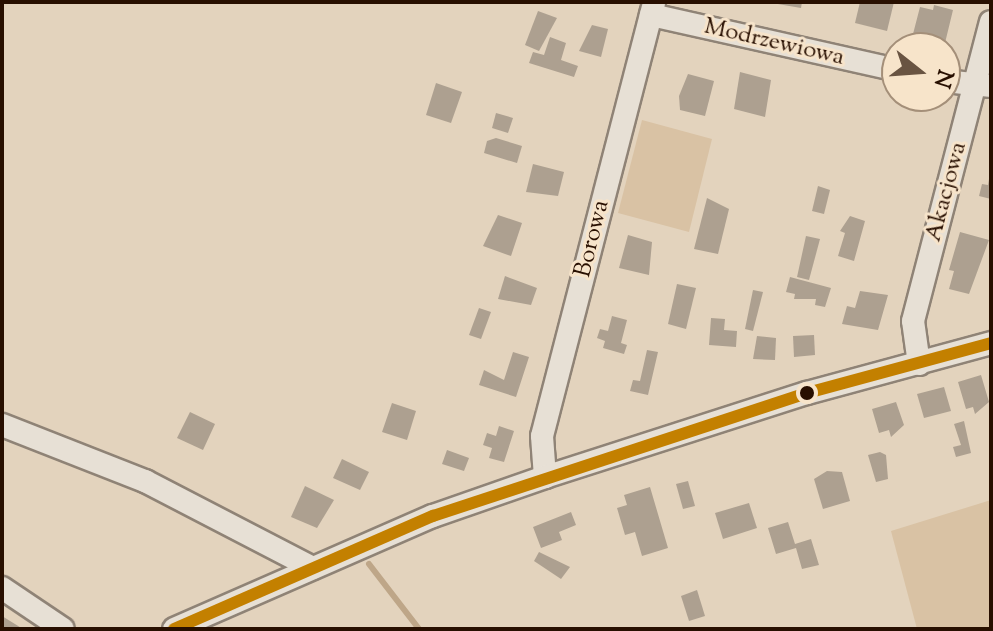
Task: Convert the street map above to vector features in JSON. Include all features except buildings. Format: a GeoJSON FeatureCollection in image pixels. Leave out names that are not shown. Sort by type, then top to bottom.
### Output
{"type":"FeatureCollection","features":[{"type":"Feature","properties":{"kind":"street","name":"Modrzewiowa"},"geometry":{"type":"LineString","coordinates":[[652,9],[881,66]]}},
{"type":"Feature","properties":{"kind":"street","name":"Borowa"},"geometry":{"type":"LineString","coordinates":[[545,477],[542,436],[652,9]]}},
{"type":"Feature","properties":{"kind":"street","name":"Akacjowa"},"geometry":{"type":"LineString","coordinates":[[919,364],[913,321],[983,87],[991,22]]}},
{"type":"Feature","properties":{"kind":"street"},"geometry":{"type":"LineString","coordinates":[[961,84],[983,87]]}},
{"type":"Feature","properties":{"kind":"street"},"geometry":{"type":"LineString","coordinates":[[174,629],[433,516],[807,393],[991,343]]}},
{"type":"Feature","properties":{"kind":"street"},"geometry":{"type":"LineString","coordinates":[[2,425],[145,481],[313,568]]}},
{"type":"Feature","properties":{"kind":"street"},"geometry":{"type":"LineString","coordinates":[[2,588],[63,629]]}},
{"type":"Feature","properties":{"kind":"shaded area"},"geometry":{"type":"Polygon","coordinates":[[[642,120],[712,139],[689,232],[618,213],[642,120]]]}},
{"type":"Feature","properties":{"kind":"shaded area"},"geometry":{"type":"Polygon","coordinates":[[[991,500],[991,629],[917,629],[891,531],[991,500]]]}},
{"type":"Feature","properties":{"kind":"waterway"},"geometry":{"type":"LineString","coordinates":[[369,564],[419,629]]}},
{"type":"Feature","properties":{"kind":"transit line"},"geometry":{"type":"LineString","coordinates":[[174,629],[433,516],[807,393],[991,343]]}}]}
